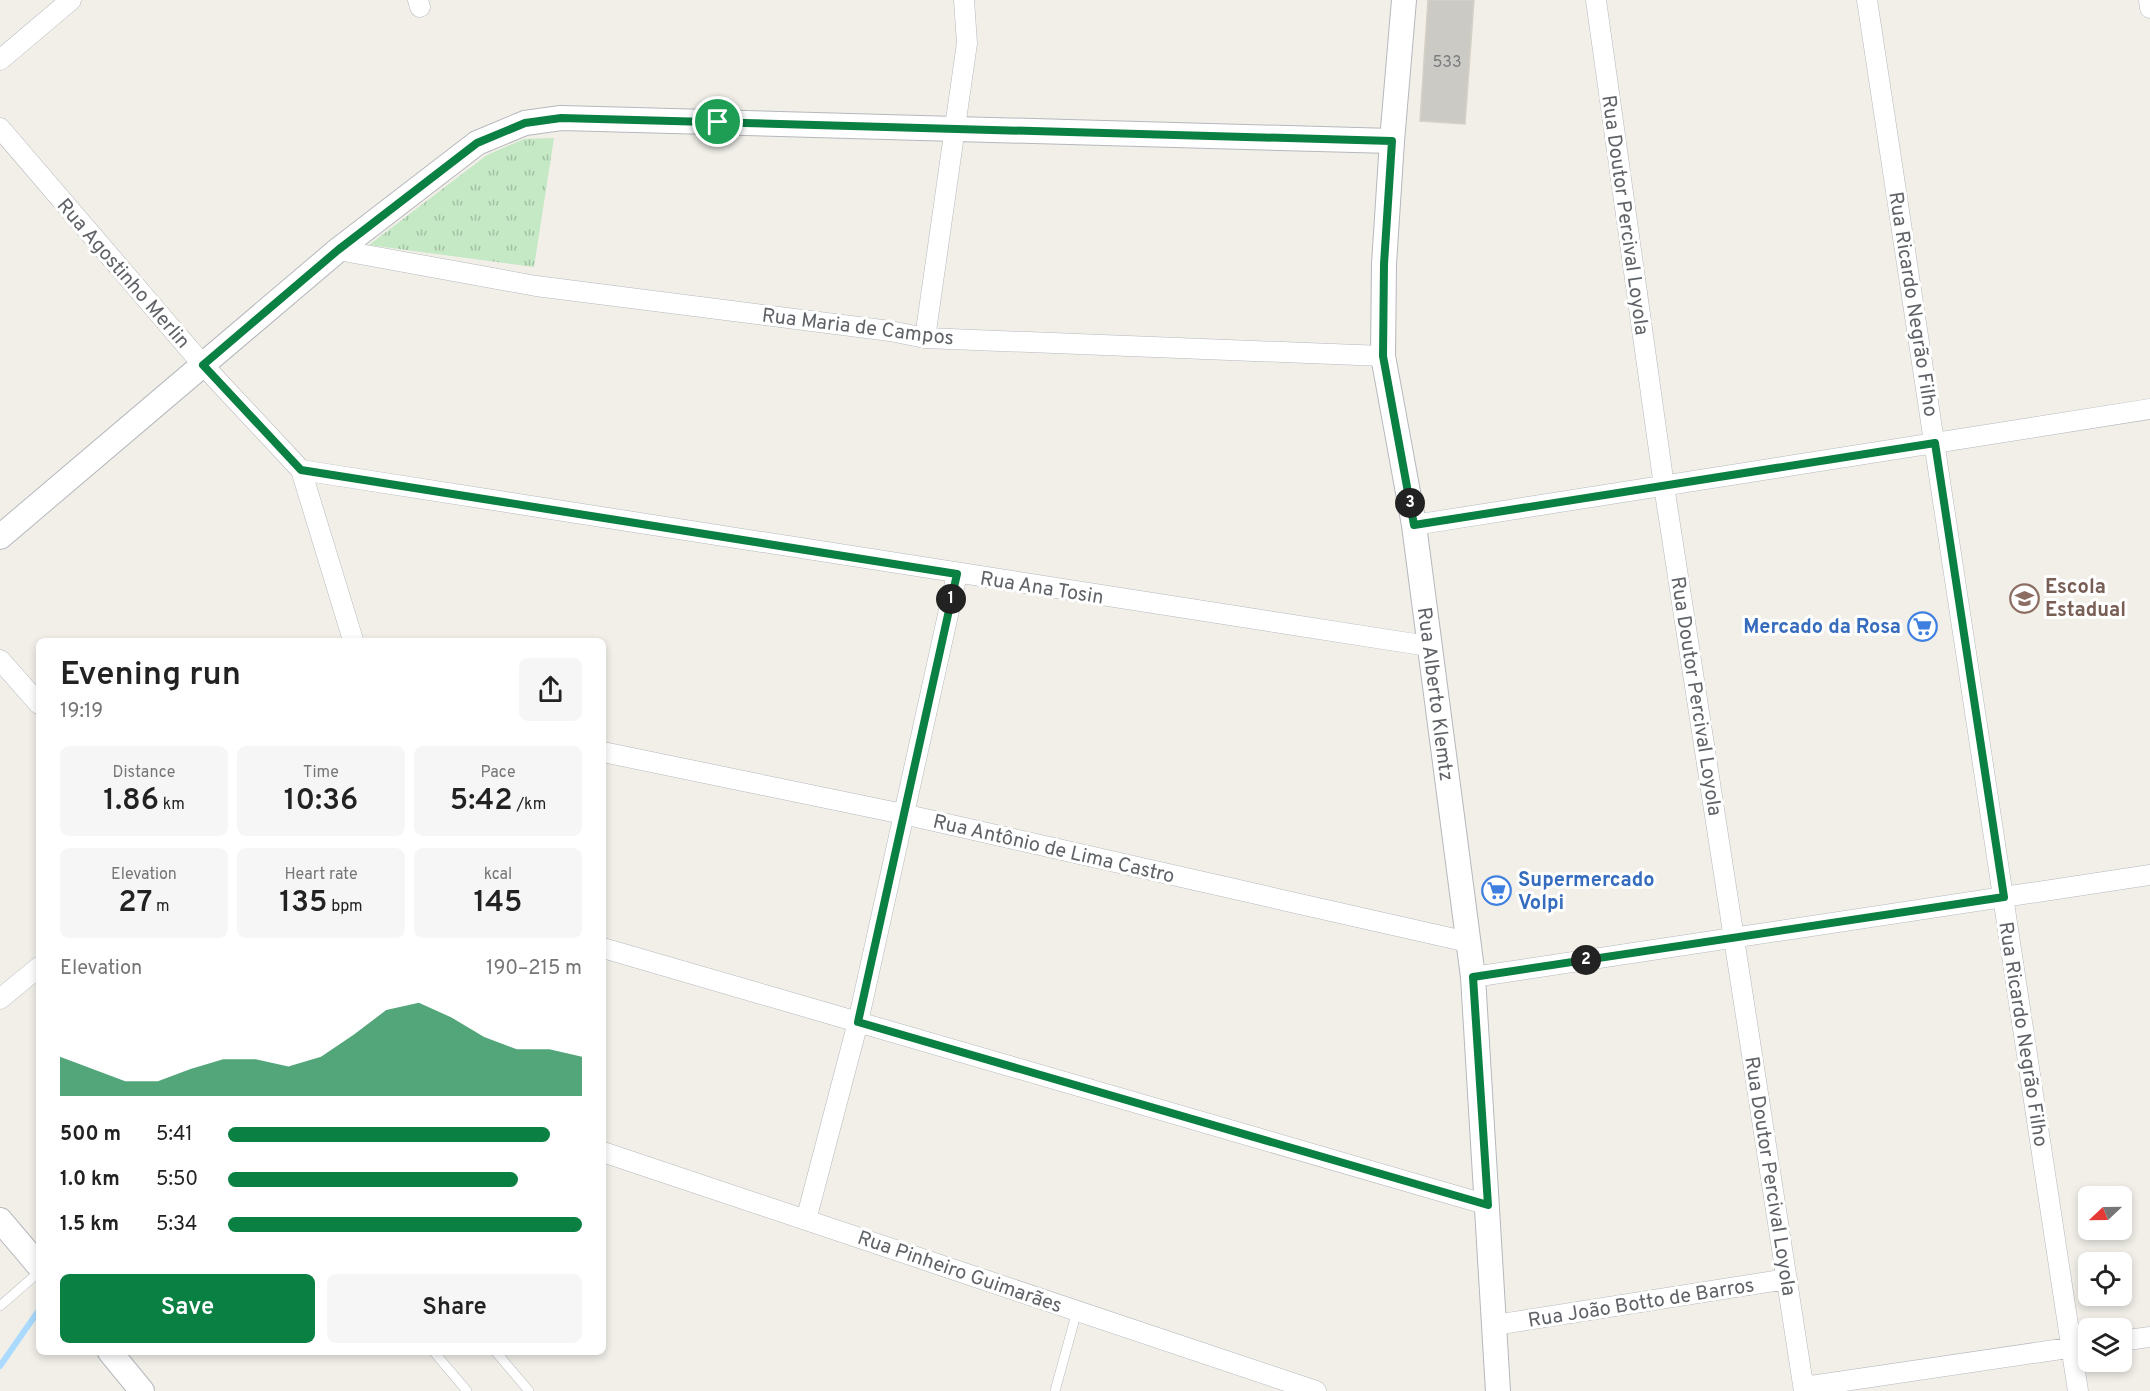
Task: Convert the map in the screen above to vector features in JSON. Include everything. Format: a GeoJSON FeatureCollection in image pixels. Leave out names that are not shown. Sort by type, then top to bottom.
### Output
{"type":"FeatureCollection","features":[{"type":"Feature","properties":{"kind":"street"},"geometry":{"type":"LineString","coordinates":[[0,60],[71,0]]}},
{"type":"Feature","properties":{"kind":"street"},"geometry":{"type":"LineString","coordinates":[[925,338],[967,43],[964,0]]}},
{"type":"Feature","properties":{"kind":"street","name":"Rua Alberto Klemtz"},"geometry":{"type":"LineString","coordinates":[[1404,0],[1384,264],[1383,356],[1414,525],[1473,977],[1498,1391]]}},
{"type":"Feature","properties":{"kind":"street","name":"Rua Doutor Percival Loyola"},"geometry":{"type":"LineString","coordinates":[[1596,0],[1664,486],[1804,1389]]}},
{"type":"Feature","properties":{"kind":"street","name":"Rua Ricardo Negrão Filho"},"geometry":{"type":"LineString","coordinates":[[1867,0],[2004,897],[2078,1334]]}},
{"type":"Feature","properties":{"kind":"street"},"geometry":{"type":"LineString","coordinates":[[2149,0],[2150,8]]}},
{"type":"Feature","properties":{"kind":"street"},"geometry":{"type":"LineString","coordinates":[[0,537],[338,250],[477,143],[525,123],[561,118],[1392,141]]}},
{"type":"Feature","properties":{"kind":"street","name":"Rua Agostinho Merlin"},"geometry":{"type":"LineString","coordinates":[[0,128],[203,365],[301,470],[352,638]]}},
{"type":"Feature","properties":{"kind":"street","name":"Rua Maria de Campos"},"geometry":{"type":"LineString","coordinates":[[338,250],[536,285],[890,331],[925,338],[1383,356]]}},
{"type":"Feature","properties":{"kind":"street"},"geometry":{"type":"LineString","coordinates":[[1414,525],[2150,410]]}},
{"type":"Feature","properties":{"kind":"street","name":"Rua Ana Tosin"},"geometry":{"type":"LineString","coordinates":[[301,470],[1428,646]]}},
{"type":"Feature","properties":{"kind":"street"},"geometry":{"type":"LineString","coordinates":[[806,1220],[858,1022],[957,574]]}},
{"type":"Feature","properties":{"kind":"street"},"geometry":{"type":"LineString","coordinates":[[0,660],[36,701]]}},
{"type":"Feature","properties":{"kind":"street","name":"Rua Antônio de Lima Castro"},"geometry":{"type":"LineString","coordinates":[[606,753],[903,814],[1468,942]]}},
{"type":"Feature","properties":{"kind":"street"},"geometry":{"type":"LineString","coordinates":[[1473,977],[2150,875]]}},
{"type":"Feature","properties":{"kind":"street"},"geometry":{"type":"LineString","coordinates":[[606,949],[1488,1205]]}},
{"type":"Feature","properties":{"kind":"street"},"geometry":{"type":"LineString","coordinates":[[0,999],[36,969]]}},
{"type":"Feature","properties":{"kind":"street","name":"Rua Pinheiro Guimarães"},"geometry":{"type":"LineString","coordinates":[[606,1153],[1316,1391]]}},
{"type":"Feature","properties":{"kind":"street"},"geometry":{"type":"LineString","coordinates":[[0,1220],[36,1262]]}},
{"type":"Feature","properties":{"kind":"street","name":"Rua João Botto de Barros"},"geometry":{"type":"LineString","coordinates":[[1495,1325],[1787,1279]]}},
{"type":"Feature","properties":{"kind":"street"},"geometry":{"type":"LineString","coordinates":[[2132,1339],[2150,1337]]}},
{"type":"Feature","properties":{"kind":"street"},"geometry":{"type":"LineString","coordinates":[[1804,1389],[2078,1346]]}},
{"type":"Feature","properties":{"kind":"street"},"geometry":{"type":"LineString","coordinates":[[112,1355],[142,1391]]}},
{"type":"Feature","properties":{"kind":"street","name":"Rua Ricardo Negrão Filho"},"geometry":{"type":"LineString","coordinates":[[2078,1391],[2079,1372]]}},
{"type":"Feature","properties":{"kind":"lane"},"geometry":{"type":"LineString","coordinates":[[0,1306],[36,1275]]}},
{"type":"Feature","properties":{"kind":"lane"},"geometry":{"type":"LineString","coordinates":[[1055,1391],[1077,1311]]}},
{"type":"Feature","properties":{"kind":"lane"},"geometry":{"type":"LineString","coordinates":[[437,1355],[467,1391]]}},
{"type":"Feature","properties":{"kind":"lane"},"geometry":{"type":"LineString","coordinates":[[499,1355],[529,1391]]}},
{"type":"Feature","properties":{"kind":"green space"},"geometry":{"type":"Polygon","coordinates":[[[554,138],[534,267],[369,245],[487,155],[524,139],[554,138]]]}},
{"type":"Feature","properties":{"kind":"building"},"geometry":{"type":"Polygon","coordinates":[[[1428,0],[1474,0],[1465,124],[1420,121],[1428,0]]]}},
{"type":"Feature","properties":{"kind":"waterway"},"geometry":{"type":"LineString","coordinates":[[0,1366],[36,1314]]}},
{"type":"Feature","properties":{"kind":"place","name":"Escola Estadual"},"geometry":{"type":"Point","coordinates":[2024,598]}},
{"type":"Feature","properties":{"kind":"place","name":"Mercado da Rosa"},"geometry":{"type":"Point","coordinates":[1922,626]}},
{"type":"Feature","properties":{"kind":"place","name":"Supermercado Volpi"},"geometry":{"type":"Point","coordinates":[1497,890]}},
{"type":"Feature","properties":{"kind":"route"},"geometry":{"type":"LineString","coordinates":[[561,118],[718,122],[1392,141],[1384,264],[1383,356],[1414,525],[1935,443],[2004,897],[1473,977],[1488,1205],[858,1022],[957,574],[301,470],[203,365],[338,250],[477,143],[525,123],[561,118]]}}]}
